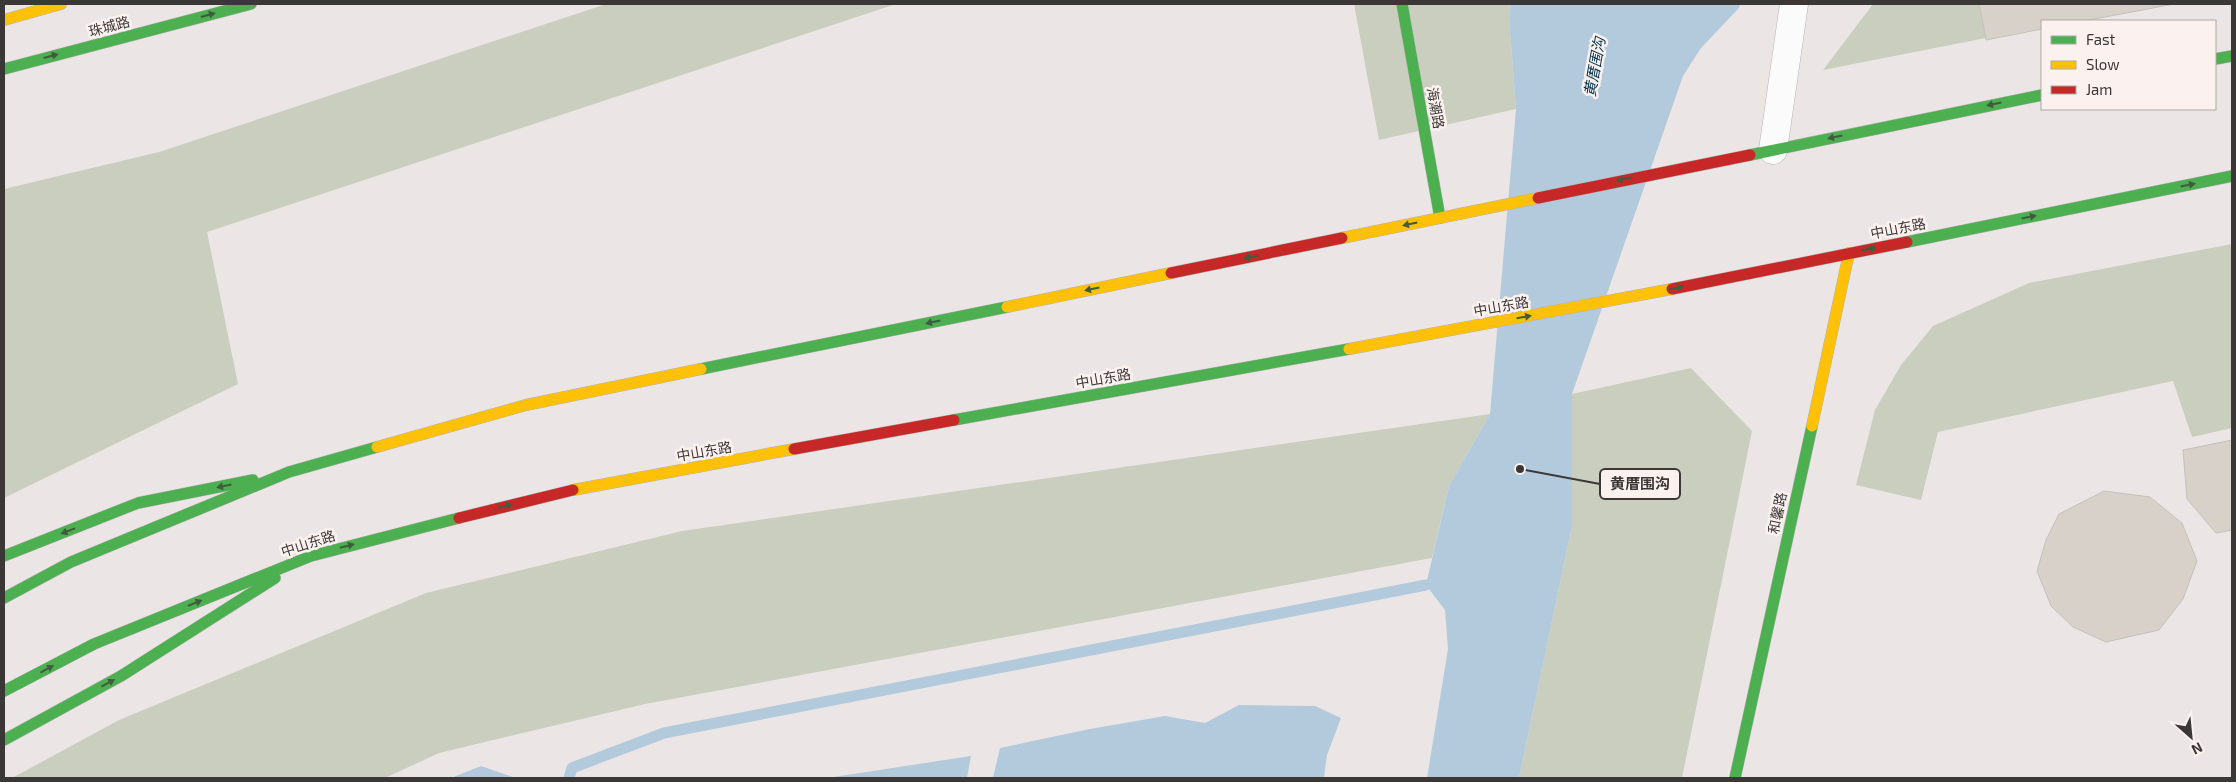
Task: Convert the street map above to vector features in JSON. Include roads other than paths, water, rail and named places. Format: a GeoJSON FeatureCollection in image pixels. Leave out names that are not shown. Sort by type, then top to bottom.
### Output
{"type":"FeatureCollection","features":[{"type":"Feature","properties":{"kind":"main road"},"geometry":{"type":"LineString","coordinates":[[4,20],[61,4]]}},
{"type":"Feature","properties":{"kind":"main road","name":"珠城路"},"geometry":{"type":"LineString","coordinates":[[4,69],[250,4]]}},
{"type":"Feature","properties":{"kind":"main road","name":"海潮路"},"geometry":{"type":"LineString","coordinates":[[1402,4],[1440,218]]}},
{"type":"Feature","properties":{"kind":"main road"},"geometry":{"type":"LineString","coordinates":[[2216,59],[2232,56]]}},
{"type":"Feature","properties":{"kind":"main road"},"geometry":{"type":"LineString","coordinates":[[4,556],[138,503],[289,472],[526,405],[1475,211],[1671,169],[2041,95]]}},
{"type":"Feature","properties":{"kind":"main road","name":"中山东路"},"geometry":{"type":"LineString","coordinates":[[4,692],[94,644],[311,556],[560,492],[1628,298],[2232,176]]}},
{"type":"Feature","properties":{"kind":"main road","name":"和馨路"},"geometry":{"type":"LineString","coordinates":[[1735,778],[1849,253]]}},
{"type":"Feature","properties":{"kind":"main road"},"geometry":{"type":"LineString","coordinates":[[4,598],[71,562],[289,472]]}},
{"type":"Feature","properties":{"kind":"main road"},"geometry":{"type":"LineString","coordinates":[[4,740],[121,676],[311,556]]}},
{"type":"Feature","properties":{"kind":"street"},"geometry":{"type":"LineString","coordinates":[[1773,150],[1794,4]]}},
{"type":"Feature","properties":{"kind":"water"},"geometry":{"type":"Polygon","coordinates":[[[1511,4],[1740,4],[1739,8],[1701,48],[1683,76],[1572,394],[1572,526],[1519,778],[1427,778],[1448,649],[1445,610],[1426,585],[1449,486],[1490,414],[1516,109],[1509,18],[1511,4]]]}},
{"type":"Feature","properties":{"kind":"water"},"geometry":{"type":"Polygon","coordinates":[[[1239,705],[1315,706],[1341,718],[1327,755],[1324,778],[993,778],[1000,748],[1090,729],[1165,716],[1205,723],[1239,705]]]}},
{"type":"Feature","properties":{"kind":"water"},"geometry":{"type":"Polygon","coordinates":[[[971,756],[967,778],[827,778],[971,756]]]}},
{"type":"Feature","properties":{"kind":"water"},"geometry":{"type":"Polygon","coordinates":[[[481,766],[516,778],[451,778],[481,766]]]}},
{"type":"Feature","properties":{"kind":"waterway"},"geometry":{"type":"LineString","coordinates":[[569,778],[572,768],[664,733],[1426,585]]}},
{"type":"Feature","properties":{"kind":"place","name":"黄厝围沟"},"geometry":{"type":"Point","coordinates":[1520,469]}}]}
